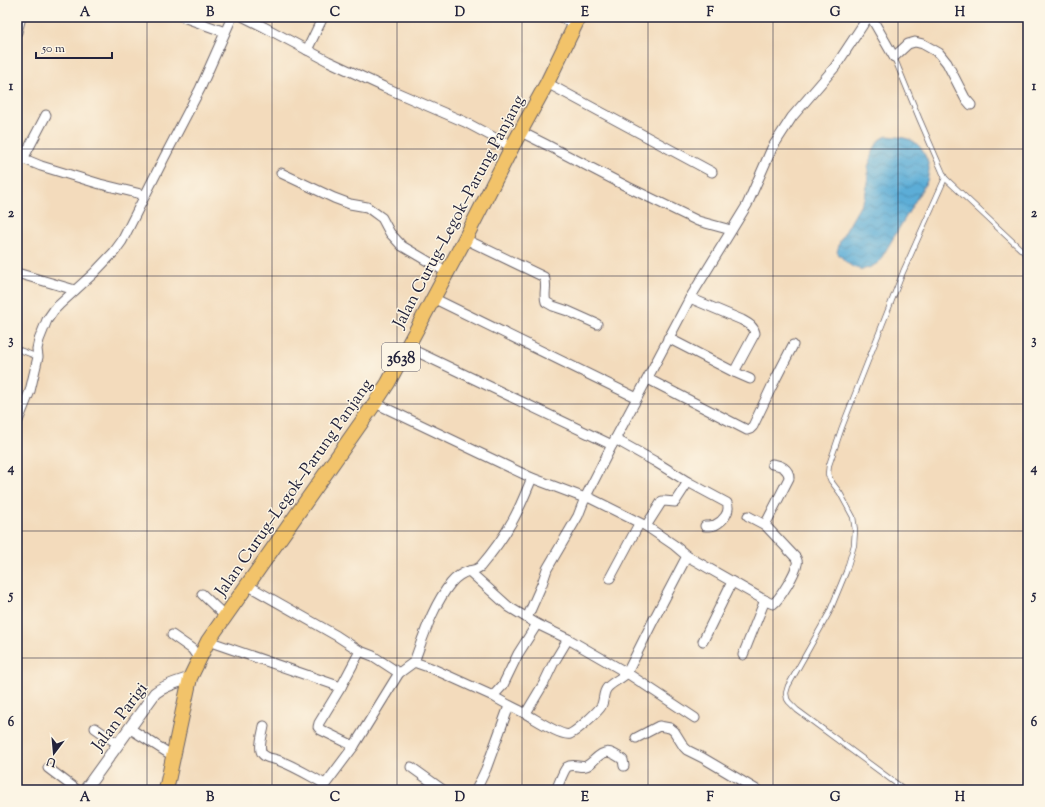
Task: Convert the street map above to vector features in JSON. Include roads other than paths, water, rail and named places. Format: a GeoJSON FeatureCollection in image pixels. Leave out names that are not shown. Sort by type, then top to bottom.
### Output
{"type":"FeatureCollection","features":[{"type":"Feature","properties":{"kind":"main road","name":"Jalan Curug–Legok–Parung Panjang"},"geometry":{"type":"LineString","coordinates":[[166,790],[190,678],[208,640],[388,383],[547,83],[577,21]]}},
{"type":"Feature","properties":{"kind":"street"},"geometry":{"type":"LineString","coordinates":[[17,32],[21,17]]}},
{"type":"Feature","properties":{"kind":"street"},"geometry":{"type":"LineString","coordinates":[[183,17],[225,32]]}},
{"type":"Feature","properties":{"kind":"street"},"geometry":{"type":"LineString","coordinates":[[17,423],[30,391],[38,357],[37,349],[39,340],[47,320],[54,310],[94,273],[114,252],[122,241],[200,89],[232,17]]}},
{"type":"Feature","properties":{"kind":"street"},"geometry":{"type":"LineString","coordinates":[[244,17],[264,26],[328,61],[465,122],[512,147]]}},
{"type":"Feature","properties":{"kind":"street"},"geometry":{"type":"LineString","coordinates":[[307,50],[323,17]]}},
{"type":"Feature","properties":{"kind":"street"},"geometry":{"type":"LineString","coordinates":[[561,17],[577,21]]}},
{"type":"Feature","properties":{"kind":"street"},"geometry":{"type":"LineString","coordinates":[[527,618],[547,569],[578,516],[585,498],[613,442],[638,398],[690,298],[748,205],[772,148],[792,117],[835,67],[869,17],[894,57],[908,44],[915,42],[923,44],[939,53],[947,63],[965,98],[971,105]]}},
{"type":"Feature","properties":{"kind":"street"},"geometry":{"type":"LineString","coordinates":[[547,83],[712,172]]}},
{"type":"Feature","properties":{"kind":"street"},"geometry":{"type":"LineString","coordinates":[[46,115],[20,158],[100,184],[145,196]]}},
{"type":"Feature","properties":{"kind":"street"},"geometry":{"type":"LineString","coordinates":[[520,132],[698,221],[731,230]]}},
{"type":"Feature","properties":{"kind":"street"},"geometry":{"type":"LineString","coordinates":[[281,173],[334,198],[350,204],[367,207],[382,218],[390,233],[402,246],[446,272]]}},
{"type":"Feature","properties":{"kind":"street"},"geometry":{"type":"LineString","coordinates":[[465,239],[544,277],[546,280],[544,296],[546,302],[597,324]]}},
{"type":"Feature","properties":{"kind":"street"},"geometry":{"type":"LineString","coordinates":[[17,273],[75,290]]}},
{"type":"Feature","properties":{"kind":"street"},"geometry":{"type":"LineString","coordinates":[[433,298],[638,398]]}},
{"type":"Feature","properties":{"kind":"street"},"geometry":{"type":"LineString","coordinates":[[690,298],[742,320],[750,324],[754,329],[755,333],[734,372]]}},
{"type":"Feature","properties":{"kind":"street"},"geometry":{"type":"LineString","coordinates":[[668,338],[750,379]]}},
{"type":"Feature","properties":{"kind":"street"},"geometry":{"type":"LineString","coordinates":[[648,379],[747,430],[753,426],[793,345]]}},
{"type":"Feature","properties":{"kind":"street"},"geometry":{"type":"LineString","coordinates":[[407,347],[654,461],[688,482],[727,503],[729,507],[728,512],[721,521],[714,525],[705,526]]}},
{"type":"Feature","properties":{"kind":"street"},"geometry":{"type":"LineString","coordinates":[[374,403],[532,478],[585,498],[590,498],[642,525],[674,544],[687,556],[773,604],[778,599],[791,578],[798,562],[765,525],[748,516]]}},
{"type":"Feature","properties":{"kind":"street"},"geometry":{"type":"LineString","coordinates":[[765,525],[789,478],[786,470],[780,466],[772,464]]}},
{"type":"Feature","properties":{"kind":"street"},"geometry":{"type":"LineString","coordinates":[[264,726],[261,744],[261,751],[263,755],[280,761],[323,787],[354,746],[400,673],[414,662],[428,624],[442,597],[452,582],[458,575],[479,567],[498,545],[511,524],[532,478]]}},
{"type":"Feature","properties":{"kind":"street"},"geometry":{"type":"LineString","coordinates":[[610,578],[642,525],[662,502],[675,502],[688,482]]}},
{"type":"Feature","properties":{"kind":"street"},"geometry":{"type":"LineString","coordinates":[[414,662],[431,668],[479,691],[493,696],[526,713],[548,727],[566,735],[570,735],[590,719],[600,708],[604,692],[608,687],[623,678],[627,673],[687,556]]}},
{"type":"Feature","properties":{"kind":"street"},"geometry":{"type":"LineString","coordinates":[[469,571],[509,606],[527,618],[568,639],[627,673],[695,718]]}},
{"type":"Feature","properties":{"kind":"street"},"geometry":{"type":"LineString","coordinates":[[703,641],[732,582]]}},
{"type":"Feature","properties":{"kind":"street"},"geometry":{"type":"LineString","coordinates":[[247,585],[400,673]]}},
{"type":"Feature","properties":{"kind":"street"},"geometry":{"type":"LineString","coordinates":[[202,594],[225,616]]}},
{"type":"Feature","properties":{"kind":"street"},"geometry":{"type":"LineString","coordinates":[[743,655],[765,600]]}},
{"type":"Feature","properties":{"kind":"street"},"geometry":{"type":"LineString","coordinates":[[493,696],[503,685],[518,654],[537,624]]}},
{"type":"Feature","properties":{"kind":"street"},"geometry":{"type":"LineString","coordinates":[[172,636],[192,649],[199,658]]}},
{"type":"Feature","properties":{"kind":"street"},"geometry":{"type":"LineString","coordinates":[[526,713],[568,639]]}},
{"type":"Feature","properties":{"kind":"street"},"geometry":{"type":"LineString","coordinates":[[208,640],[341,687]]}},
{"type":"Feature","properties":{"kind":"street"},"geometry":{"type":"LineString","coordinates":[[354,746],[321,730],[318,727],[360,651]]}},
{"type":"Feature","properties":{"kind":"street","name":"Jalan Parigi"},"geometry":{"type":"LineString","coordinates":[[85,790],[155,693],[161,688],[190,678]]}},
{"type":"Feature","properties":{"kind":"street"},"geometry":{"type":"LineString","coordinates":[[476,790],[486,769],[510,706]]}},
{"type":"Feature","properties":{"kind":"street"},"geometry":{"type":"LineString","coordinates":[[636,738],[658,726],[670,728],[674,731],[687,750],[757,790]]}},
{"type":"Feature","properties":{"kind":"street"},"geometry":{"type":"LineString","coordinates":[[95,728],[118,744]]}},
{"type":"Feature","properties":{"kind":"street"},"geometry":{"type":"LineString","coordinates":[[130,728],[173,756]]}},
{"type":"Feature","properties":{"kind":"street"},"geometry":{"type":"LineString","coordinates":[[556,790],[568,766],[588,766],[600,754],[606,752],[614,754],[623,760],[624,766]]}},
{"type":"Feature","properties":{"kind":"street"},"geometry":{"type":"LineString","coordinates":[[411,767],[443,790]]}},
{"type":"Feature","properties":{"kind":"street"},"geometry":{"type":"LineString","coordinates":[[48,768],[76,790]]}},
{"type":"Feature","properties":{"kind":"lane"},"geometry":{"type":"LineString","coordinates":[[894,57],[945,178],[1028,256]]}},
{"type":"Feature","properties":{"kind":"lane"},"geometry":{"type":"LineString","coordinates":[[901,787],[797,710],[789,702],[786,693],[788,686],[829,613],[846,572],[854,544],[855,530],[853,517],[840,493],[831,481],[828,474],[829,465],[842,427],[903,272],[945,178]]}},
{"type":"Feature","properties":{"kind":"lane"},"geometry":{"type":"LineString","coordinates":[[17,349],[38,357]]}},
{"type":"Feature","properties":{"kind":"water"},"geometry":{"type":"Polygon","coordinates":[[[887,136],[907,139],[913,141],[919,146],[924,153],[929,168],[927,181],[879,262],[869,268],[854,268],[837,252],[840,241],[864,199],[868,183],[868,167],[874,149],[879,140],[887,136]]]}}]}
